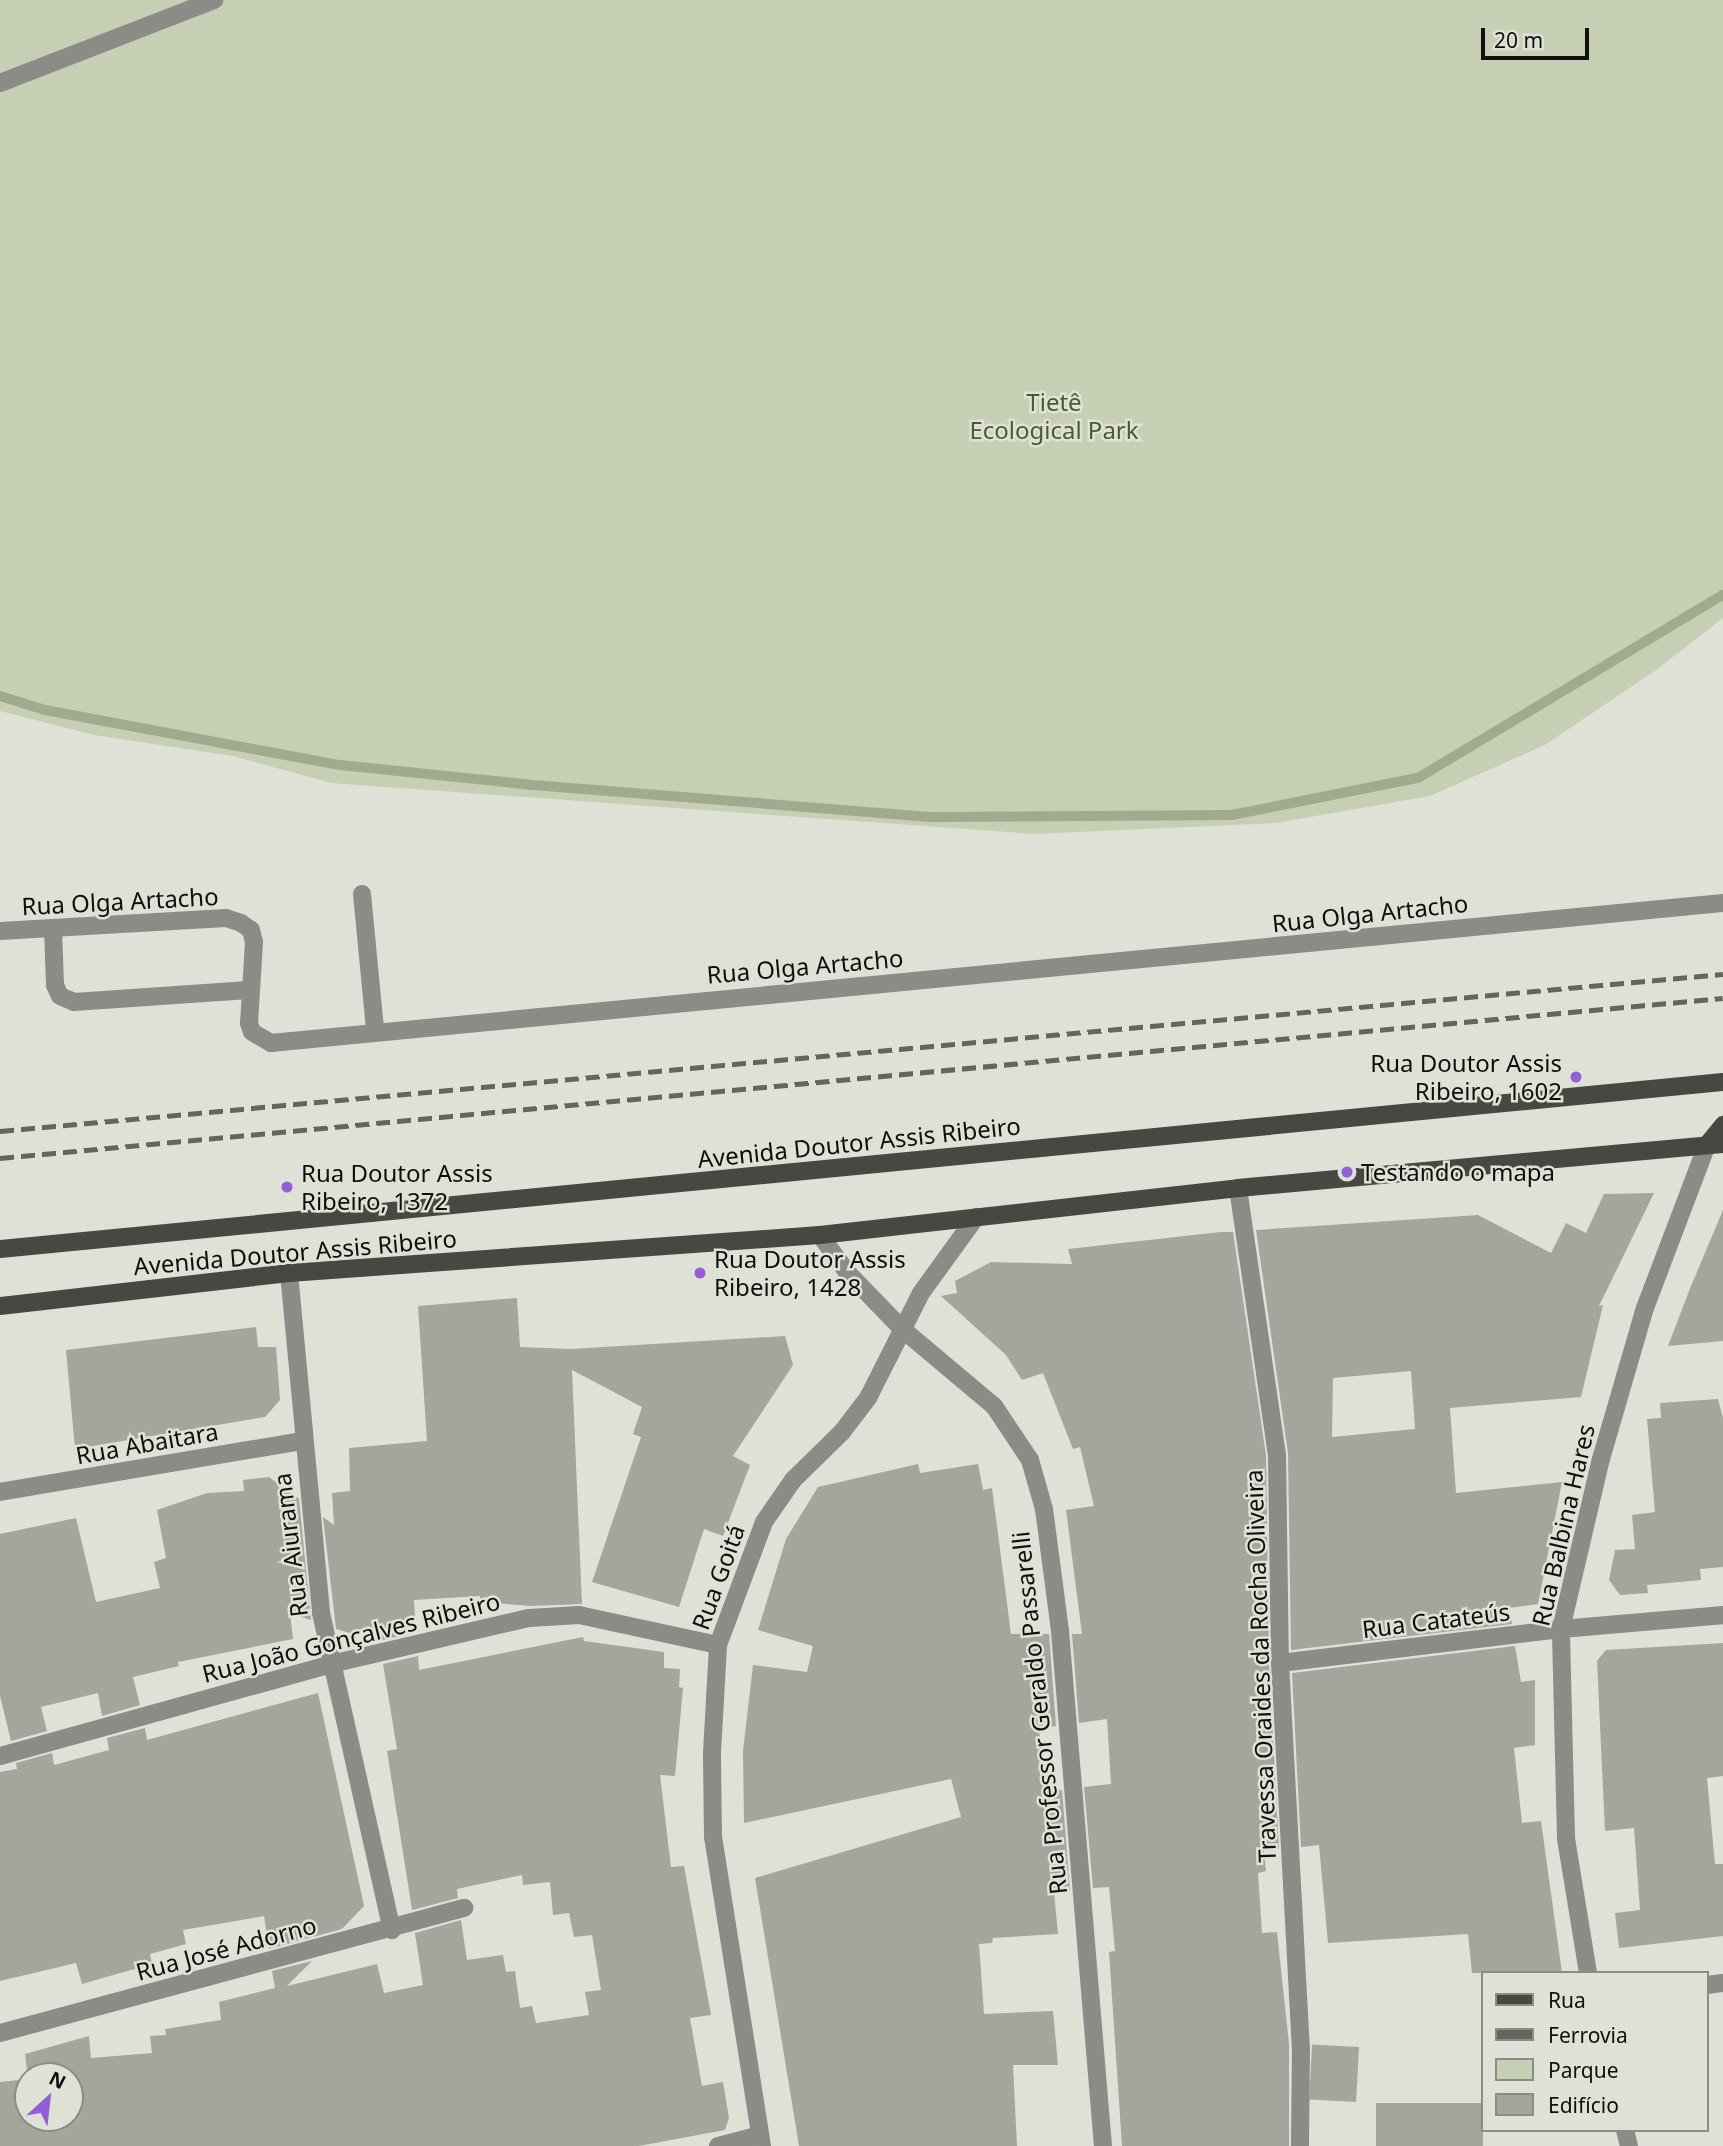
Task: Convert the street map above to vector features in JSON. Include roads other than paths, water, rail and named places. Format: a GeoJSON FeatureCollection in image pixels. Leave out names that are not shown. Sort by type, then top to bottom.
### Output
{"type":"FeatureCollection","features":[{"type":"Feature","properties":{"kind":"main road","name":"Avenida Doutor Assis Ribeiro"},"geometry":{"type":"LineString","coordinates":[[0,1249],[1723,1082]]}},
{"type":"Feature","properties":{"kind":"main road"},"geometry":{"type":"LineString","coordinates":[[1715,1144],[1723,1125]]}},
{"type":"Feature","properties":{"kind":"main road","name":"Avenida Doutor Assis Ribeiro"},"geometry":{"type":"LineString","coordinates":[[0,1306],[289,1273],[820,1235],[1238,1188],[1715,1144]]}},
{"type":"Feature","properties":{"kind":"street"},"geometry":{"type":"LineString","coordinates":[[0,83],[214,0]]}},
{"type":"Feature","properties":{"kind":"street"},"geometry":{"type":"LineString","coordinates":[[362,894],[375,1030]]}},
{"type":"Feature","properties":{"kind":"street","name":"Rua Olga Artacho"},"geometry":{"type":"LineString","coordinates":[[0,931],[226,918],[242,923],[251,930],[254,942],[249,990],[251,1032],[271,1043],[375,1030],[1723,903]]}},
{"type":"Feature","properties":{"kind":"street"},"geometry":{"type":"LineString","coordinates":[[53,928],[55,985],[60,996],[74,1002],[249,990]]}},
{"type":"Feature","properties":{"kind":"street","name":"Rua Balbina Hares"},"geometry":{"type":"LineString","coordinates":[[1588,1971],[1566,1838],[1561,1629],[1601,1459],[1645,1308],[1715,1144]]}},
{"type":"Feature","properties":{"kind":"street","name":"Travessa Oraides da Rocha Oliveira"},"geometry":{"type":"LineString","coordinates":[[1238,1188],[1277,1454],[1280,1663],[1301,2048],[1300,2146]]}},
{"type":"Feature","properties":{"kind":"street","name":"Rua Goitá"},"geometry":{"type":"LineString","coordinates":[[761,2141],[713,1838],[712,1753],[718,1645],[764,1522],[793,1480],[842,1432],[868,1398],[901,1328],[976,1217]]}},
{"type":"Feature","properties":{"kind":"street","name":"Rua Professor Geraldo Passarelli"},"geometry":{"type":"LineString","coordinates":[[820,1235],[847,1272],[901,1328],[994,1406],[1030,1460],[1044,1509],[1060,1631],[1103,2146]]}},
{"type":"Feature","properties":{"kind":"street","name":"Rua Aiurama"},"geometry":{"type":"LineString","coordinates":[[289,1273],[321,1612],[392,1930]]}},
{"type":"Feature","properties":{"kind":"street","name":"Rua Abaitara"},"geometry":{"type":"LineString","coordinates":[[0,1492],[303,1441]]}},
{"type":"Feature","properties":{"kind":"street","name":"Rua João Gonçalves Ribeiro"},"geometry":{"type":"LineString","coordinates":[[0,1756],[331,1664],[528,1618],[579,1615],[718,1645]]}},
{"type":"Feature","properties":{"kind":"street","name":"Rua Catateús"},"geometry":{"type":"LineString","coordinates":[[1280,1663],[1561,1629],[1723,1615]]}},
{"type":"Feature","properties":{"kind":"street","name":"Rua José Adorno"},"geometry":{"type":"LineString","coordinates":[[0,2033],[392,1930],[464,1908]]}},
{"type":"Feature","properties":{"kind":"street"},"geometry":{"type":"LineString","coordinates":[[718,2146],[761,2141]]}},
{"type":"Feature","properties":{"kind":"waterway"},"geometry":{"type":"LineString","coordinates":[[0,696],[45,710],[340,765],[533,785],[930,817],[1232,815],[1418,778],[1723,595]]}},
{"type":"Feature","properties":{"kind":"railway"},"geometry":{"type":"LineString","coordinates":[[0,1131],[1723,974]]}},
{"type":"Feature","properties":{"kind":"railway"},"geometry":{"type":"LineString","coordinates":[[0,1158],[1723,998]]}},
{"type":"Feature","properties":{"kind":"place","name":"Rua Doutor Assis Ribeiro, 1602"},"geometry":{"type":"Point","coordinates":[1576,1077]}},
{"type":"Feature","properties":{"kind":"place","name":"Testando o mapa"},"geometry":{"type":"Point","coordinates":[1347,1172]}},
{"type":"Feature","properties":{"kind":"place","name":"Rua Doutor Assis Ribeiro, 1372"},"geometry":{"type":"Point","coordinates":[287,1187]}},
{"type":"Feature","properties":{"kind":"place","name":"Rua Doutor Assis Ribeiro, 1428"},"geometry":{"type":"Point","coordinates":[700,1273]}},
{"type":"Feature","properties":{"kind":"park label","name":"Tietê Ecological Park"},"geometry":{"type":"Point","coordinates":[1054,416]}}]}
